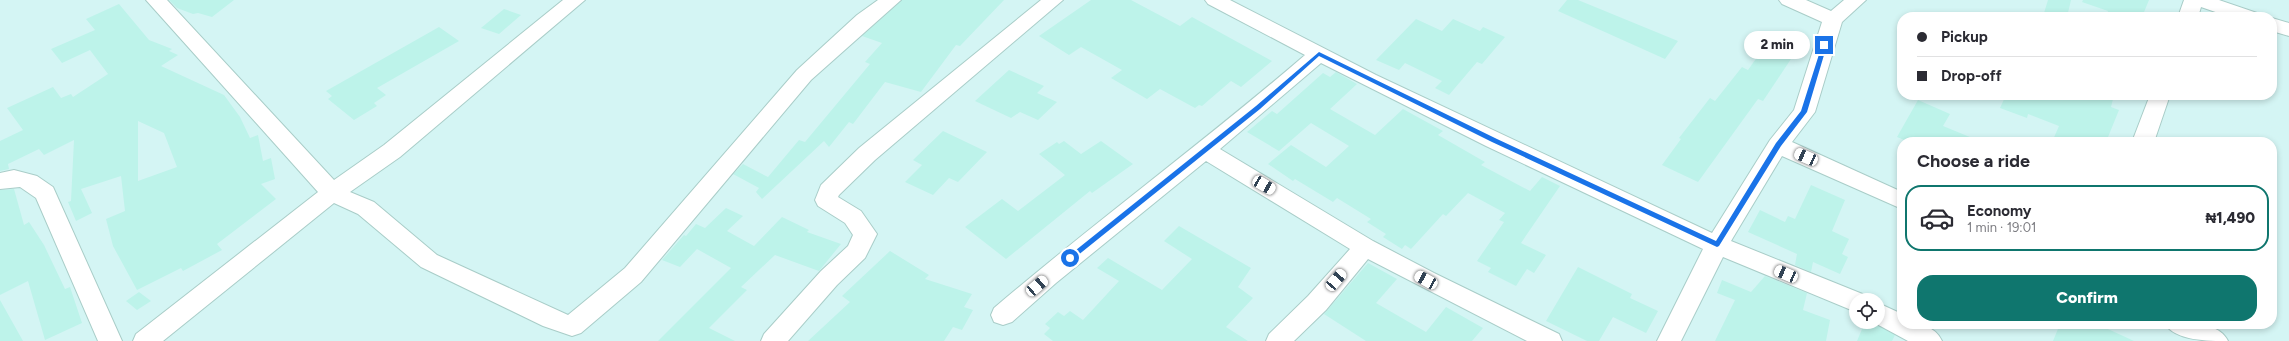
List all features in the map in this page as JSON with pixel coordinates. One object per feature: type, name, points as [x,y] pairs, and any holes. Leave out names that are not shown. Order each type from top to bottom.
[{"type":"street","points":[[156,0],[332,194],[366,208],[429,261],[552,319],[572,326],[633,275],[804,76],[864,20],[891,0]]},
{"type":"street","points":[[145,341],[332,194],[392,151],[575,0]]},
{"type":"street","points":[[773,341],[829,278],[857,252],[864,234],[853,217],[826,200],[829,191],[879,144],[1053,0]]},
{"type":"street","points":[[1215,0],[1319,54],[1494,141],[1717,245],[1849,299]]},
{"type":"street","points":[[1789,0],[1833,19]]},
{"type":"street","points":[[1669,341],[1717,245],[1778,145],[1804,112],[1833,19],[1856,0]]},
{"type":"street","points":[[2190,12],[2194,0]]},
{"type":"street","points":[[2199,0],[2235,12]]},
{"type":"street","points":[[2277,26],[2289,30]]},
{"type":"street","points":[[1003,315],[1054,271],[1206,150],[1319,54]]},
{"type":"street","points":[[2144,137],[2158,100]]},
{"type":"street","points":[[1778,145],[1897,199]]},
{"type":"street","points":[[1206,150],[1365,247],[1426,280],[1550,341]]},
{"type":"street","points":[[0,181],[18,176],[33,183],[45,193],[110,341]]},
{"type":"street","points":[[1278,341],[1317,303],[1365,247]]},
{"type":"street","points":[[1885,317],[1897,323]]},
{"type":"street","points":[[1908,329],[1930,341]]},
{"type":"street","points":[[2188,329],[2216,341]]},
{"type":"shaded area","points":[[0,0],[2289,0],[2289,341],[0,341]]},
{"type":"building","points":[[169,0],[234,0],[212,17],[198,13],[193,14],[177,8]]},
{"type":"building","points":[[902,0],[1004,0],[960,46],[956,45],[921,92],[885,82],[853,124],[849,122],[829,147],[824,141],[762,199],[756,192],[759,188],[733,174],[743,164],[768,177],[799,140],[805,142],[870,64],[865,62],[882,43],[862,36]]},
{"type":"building","points":[[1091,0],[1131,0],[1180,26],[1192,17],[1272,61],[1241,87],[1231,81],[1202,106],[1199,105],[1195,108],[1160,89],[1147,99],[1111,78],[1122,70],[1081,47],[1069,55],[1039,36]]},
{"type":"building","points":[[1567,0],[1578,0],[1678,41],[1665,59],[1558,11]]},
{"type":"building","points":[[2048,0],[2071,0],[2068,12],[2044,12]]},
{"type":"building","points":[[2083,0],[2149,0],[2144,12],[2108,12],[2082,2]]},
{"type":"building","points":[[119,4],[149,40],[172,49],[169,51],[178,55],[161,66],[224,95],[240,117],[250,138],[258,135],[263,161],[271,158],[275,179],[261,184],[276,199],[217,244],[222,250],[183,271],[181,268],[137,290],[113,246],[106,219],[125,211],[121,176],[81,189],[92,213],[76,221],[68,202],[71,201],[74,140],[44,155],[39,149],[8,164],[9,169],[0,171],[0,141],[23,130],[7,108],[53,87],[61,98],[71,94],[73,97],[108,74],[90,50],[62,63],[51,49],[95,30],[86,19]],"holes":[[[138,121],[164,133],[177,167],[138,181]]]},
{"type":"building","points":[[504,9],[521,15],[499,34],[481,28]]},
{"type":"building","points":[[1416,19],[1442,31],[1453,19],[1480,31],[1483,27],[1505,37],[1482,64],[1477,62],[1449,95],[1435,88],[1442,81],[1405,63],[1399,70],[1376,60]]},
{"type":"building","points":[[439,27],[459,41],[377,88],[386,95],[374,103],[377,106],[354,120],[328,99],[332,96],[326,91]]},
{"type":"building","points":[[1772,36],[1799,47],[1763,101],[1758,99],[1698,182],[1662,165],[1681,139],[1679,138],[1710,98],[1715,101],[1742,67],[1748,70]]},
{"type":"building","points":[[1009,70],[1044,86],[1037,93],[1057,102],[1038,120],[1020,112],[1011,118],[975,101]]},
{"type":"building","points":[[1336,72],[1357,84],[1330,109],[1375,135],[1403,109],[1443,131],[1438,135],[1485,162],[1481,165],[1530,191],[1542,177],[1560,186],[1521,243],[1546,255],[1534,273],[1527,269],[1516,286],[1488,272],[1491,268],[1477,261],[1504,222],[1499,220],[1505,213],[1468,193],[1446,216],[1443,214],[1411,249],[1405,245],[1402,249],[1383,237],[1386,234],[1367,222],[1371,219],[1337,198],[1333,202],[1295,179],[1293,181],[1268,164],[1291,145],[1326,167],[1349,146],[1311,123],[1279,151],[1247,132],[1272,111],[1277,114],[1323,73],[1330,77]]},
{"type":"building","points":[[1918,100],[1950,114],[1943,126],[1970,137],[1897,137]]},
{"type":"building","points":[[2004,100],[2113,100],[2111,107],[2119,110],[2108,137],[2054,137],[2059,126],[2028,114],[2027,118],[2000,108]]},
{"type":"building","points":[[943,131],[987,152],[958,182],[949,178],[933,195],[905,182],[922,165],[913,160]]},
{"type":"building","points":[[1064,141],[1081,154],[1101,141],[1133,164],[1092,193],[1090,191],[1006,259],[965,227],[1002,199],[1018,211],[1065,175],[1039,154],[1057,142],[1059,144]]},
{"type":"building","points":[[1811,185],[1845,200],[1832,231],[1849,239],[1842,254],[1848,257],[1840,274],[1813,262],[1811,272],[1795,265],[1797,254],[1748,232],[1760,210],[1785,222],[1788,216],[1795,219]]},
{"type":"building","points":[[14,189],[24,225],[29,222],[44,245],[65,289],[70,287],[82,323],[45,340],[28,281],[0,295],[0,190]]},
{"type":"building","points":[[726,208],[743,216],[727,231],[754,246],[782,217],[809,230],[807,232],[841,244],[819,271],[775,255],[741,287],[747,290],[709,328],[735,341],[658,341],[731,268],[697,249],[680,267],[662,260],[696,224],[705,228]]},
{"type":"building","points":[[1179,226],[1251,268],[1238,287],[1253,298],[1226,327],[1248,341],[1053,341],[1044,334],[1050,328],[1045,324],[1058,312],[1064,316],[1070,311],[1083,320],[1119,281],[1097,268],[1108,258],[1162,290],[1192,259],[1164,241]]},
{"type":"building","points":[[890,251],[929,275],[925,279],[972,294],[964,307],[973,310],[962,330],[953,327],[944,341],[808,341],[850,302],[842,296]]},
{"type":"building","points":[[1368,263],[1397,279],[1376,303],[1426,332],[1446,307],[1483,328],[1472,341],[1366,341],[1324,314]]},
{"type":"building","points":[[1578,267],[1632,294],[1630,298],[1658,311],[1646,333],[1613,317],[1599,341],[1587,341],[1546,321]]},
{"type":"building","points":[[1765,276],[1807,293],[1803,310],[1830,320],[1826,341],[1715,341],[1735,300],[1717,293],[1722,280],[1751,292]]},
{"type":"building","points":[[139,292],[151,301],[137,310],[126,301]]},
{"type":"building","points":[[0,300],[23,341],[0,341]]},
{"type":"building","points":[[1862,329],[1884,329],[1895,335],[1892,341],[1857,341]]},
{"type":"building","points":[[2058,329],[2108,329],[2134,341],[2053,341]]},
{"type":"route","points":[[1070,258],[1206,150],[1319,54],[1494,141],[1717,245],[1778,145],[1804,112],[1824,45]]}]
